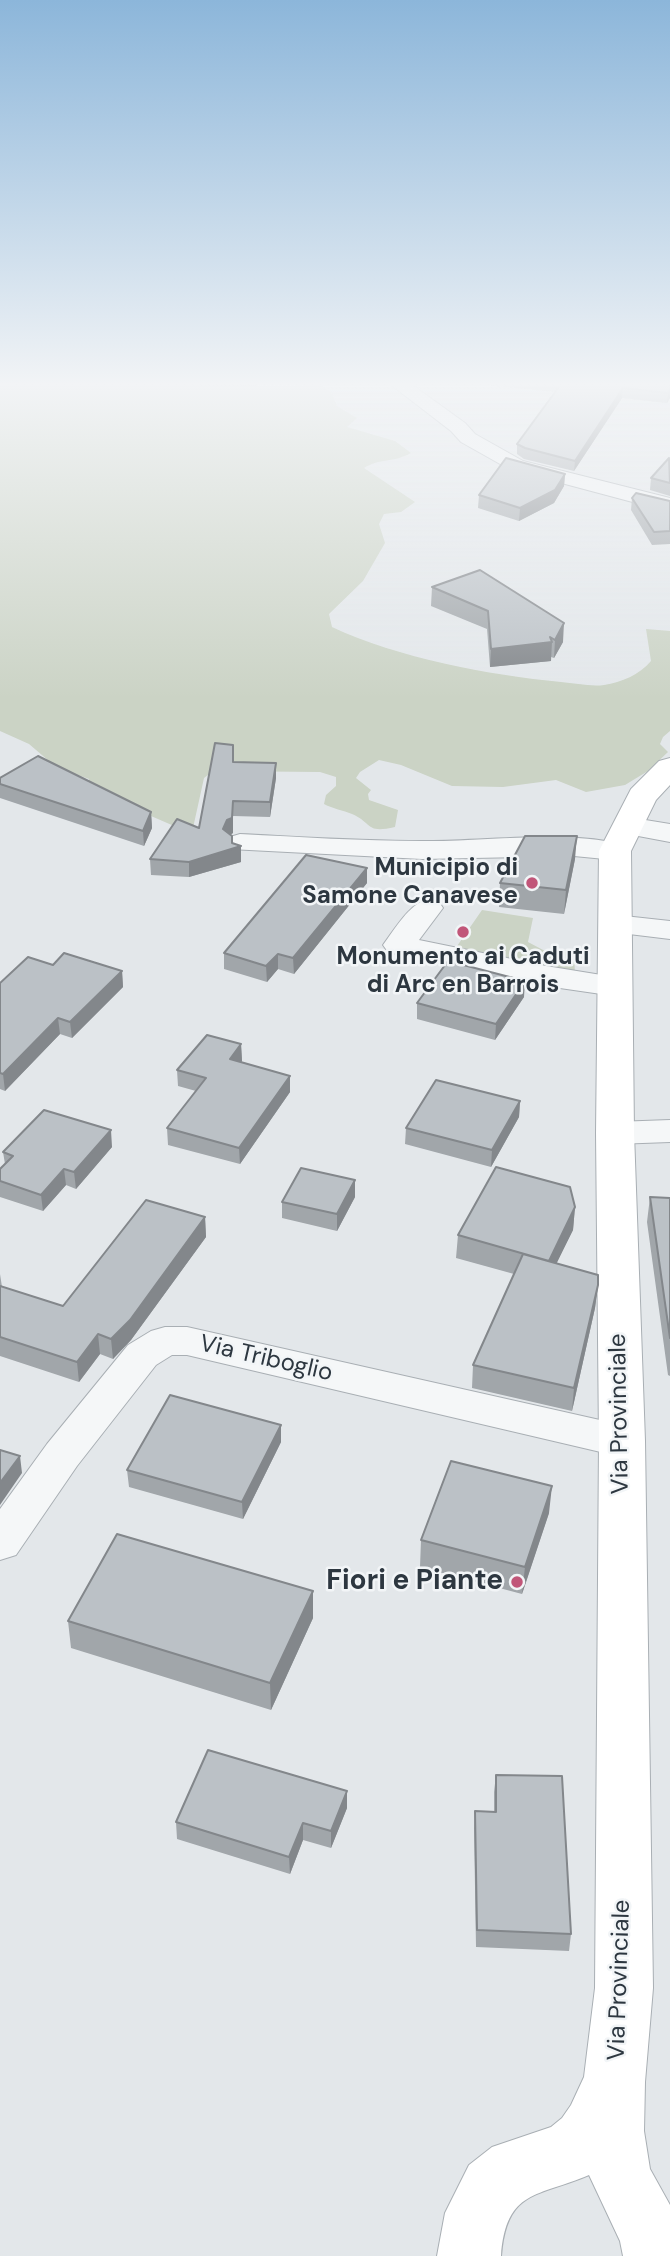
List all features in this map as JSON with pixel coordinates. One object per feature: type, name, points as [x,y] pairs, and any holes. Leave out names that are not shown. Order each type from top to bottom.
[{"type":"main road","name":"Via Provinciale","points":[[652,2234],[619,2172],[614,2140],[615,2078],[624,1989],[622,1441],[615,1133],[615,924],[621,838],[642,796],[670,767]]},
{"type":"main road","name":"Via Provinciale","points":[[555,2159],[580,2144],[595,2121],[615,2078]]},
{"type":"main road","name":"Via Provinciale","points":[[469,2256],[469,2232],[480,2203],[500,2179],[526,2164],[555,2159],[582,2164],[608,2176],[652,2234]]},
{"type":"street","points":[[609,489],[670,505]]},
{"type":"street","points":[[240,843],[422,850],[574,847],[621,838],[670,833]]},
{"type":"street","points":[[428,908],[398,945],[546,976],[615,986]]},
{"type":"street","points":[[615,924],[670,930]]},
{"type":"street","points":[[615,1133],[670,1131]]},
{"type":"street","name":"Via Triboglio","points":[[0,1542],[62,1455],[142,1355],[165,1341],[187,1341],[622,1441]]},
{"type":"shaded area","points":[[0,489],[396,489],[415,502],[401,512],[384,514],[379,524],[385,543],[363,581],[329,614],[332,627],[386,648],[444,664],[504,675],[594,686],[624,680],[651,661],[646,629],[670,631],[670,731],[660,744],[668,752],[648,771],[625,785],[586,792],[556,780],[503,787],[452,786],[401,765],[379,760],[360,772],[356,778],[371,790],[368,794],[369,800],[398,810],[395,827],[385,829],[374,828],[359,817],[324,804],[326,795],[336,786],[336,777],[320,772],[213,771],[204,778],[193,828],[174,826],[89,789],[89,779],[56,767],[29,744],[0,731]]},
{"type":"shaded area","points":[[482,910],[533,918],[528,942],[545,951],[574,952],[575,975],[455,949]]},
{"type":"building","points":[[483,489],[555,489],[520,508],[479,495]]},
{"type":"building","points":[[636,493],[670,501],[670,531],[654,532],[632,498]]},
{"type":"building","points":[[480,570],[564,623],[555,640],[550,637],[552,642],[491,649],[488,611],[432,587]]},
{"type":"building","points":[[215,743],[233,745],[233,762],[276,763],[270,802],[233,801],[232,818],[227,820],[223,829],[232,836],[232,843],[241,846],[189,862],[150,859],[177,819],[199,828]]},
{"type":"building","points":[[38,756],[151,812],[143,831],[0,784],[0,778]]},
{"type":"building","points":[[525,836],[577,836],[566,890],[500,883]]},
{"type":"building","points":[[306,855],[367,868],[293,958],[278,954],[266,966],[224,953]]},
{"type":"building","points":[[64,953],[122,971],[70,1022],[58,1018],[3,1074],[0,1073],[0,983],[28,957],[53,965]]},
{"type":"building","points":[[448,961],[525,981],[496,1024],[417,1003]]},
{"type":"building","points":[[207,1035],[241,1044],[230,1059],[290,1076],[239,1148],[167,1128],[206,1078],[177,1070]]},
{"type":"building","points":[[436,1080],[520,1101],[492,1150],[406,1128]]},
{"type":"building","points":[[44,1110],[111,1130],[74,1172],[64,1169],[41,1195],[0,1181],[0,1169],[13,1156],[3,1152]]},
{"type":"building","points":[[496,1167],[570,1187],[575,1207],[549,1261],[458,1235]]},
{"type":"building","points":[[301,1168],[355,1180],[337,1214],[282,1202]]},
{"type":"building","points":[[650,1197],[670,1198],[670,1338]]},
{"type":"building","points":[[146,1200],[205,1217],[130,1320],[111,1339],[98,1334],[77,1362],[0,1337],[0,1286],[63,1306]]},
{"type":"building","points":[[523,1254],[598,1275],[574,1388],[473,1365]]},
{"type":"building","points":[[170,1395],[281,1425],[242,1502],[127,1470]]},
{"type":"building","points":[[0,1450],[20,1456],[0,1483]]},
{"type":"building","points":[[451,1461],[552,1486],[525,1567],[421,1540]]},
{"type":"building","points":[[117,1534],[313,1591],[270,1683],[68,1621]]},
{"type":"building","points":[[208,1750],[347,1791],[331,1831],[303,1823],[289,1857],[176,1822]]},
{"type":"building","points":[[496,1775],[562,1776],[571,1934],[477,1930],[475,1811],[496,1812]]},
{"type":"place","name":"Municipio di Samone Canavese","points":[[532,883]]},
{"type":"place","name":"Monumento ai Caduti di Arc en Barrois","points":[[463,932]]},
{"type":"place","name":"Fiori e Piante","points":[[517,1582]]}]
